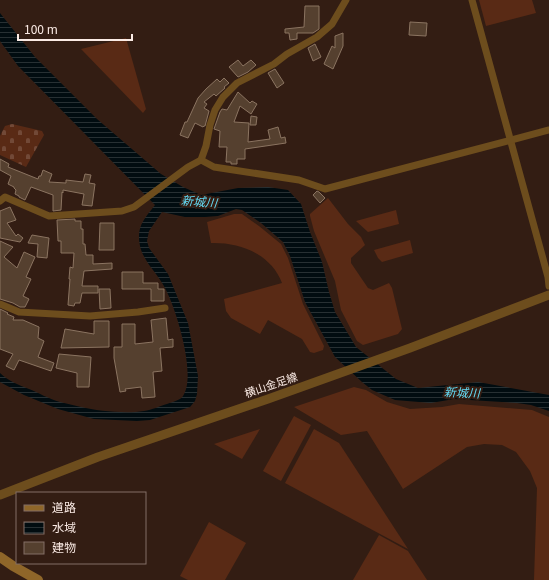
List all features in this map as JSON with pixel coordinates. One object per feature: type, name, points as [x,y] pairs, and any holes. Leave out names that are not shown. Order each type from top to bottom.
[{"type":"main road","points":[[0,557],[38,580]]},
{"type":"street","points":[[0,201],[5,197],[49,216],[122,211],[134,207],[188,167],[201,160],[215,110],[223,97],[237,83],[274,64],[287,54],[317,37],[332,24],[346,0]]},
{"type":"street","points":[[472,0],[548,277],[549,286]]},
{"type":"street","points":[[201,160],[214,167],[299,180],[325,189],[549,130]]},
{"type":"street","name":"横山金足線","points":[[0,495],[98,457],[268,399],[410,348],[549,295]]},
{"type":"street","points":[[0,304],[19,312],[90,316],[165,308]]},
{"type":"green space","points":[[479,0],[532,0],[536,13],[486,26]]},
{"type":"green space","points":[[126,38],[146,109],[143,113],[81,49]]},
{"type":"green space","points":[[12,124],[42,131],[44,135],[26,167],[0,155],[0,136],[5,126]]},
{"type":"green space","points":[[328,198],[348,224],[361,237],[365,245],[351,258],[351,263],[368,288],[373,290],[389,283],[392,288],[402,329],[398,334],[363,345],[357,341],[341,310],[335,281],[314,231],[310,216],[310,214]]},
{"type":"green space","points":[[396,210],[399,224],[368,232],[356,221]]},
{"type":"green space","points":[[234,214],[242,214],[281,244],[288,258],[303,304],[324,346],[323,350],[314,353],[310,352],[302,339],[268,320],[260,334],[231,318],[226,311],[224,299],[282,283],[277,273],[262,257],[233,245],[211,243],[207,222]]},
{"type":"green space","points":[[410,240],[413,253],[382,262],[374,250]]},
{"type":"green space","points":[[354,387],[366,390],[387,402],[410,409],[442,407],[459,404],[532,410],[549,417],[549,580],[534,580],[537,488],[530,471],[516,452],[502,445],[484,444],[467,447],[403,489],[367,431],[341,435],[294,407]]},
{"type":"green space","points":[[294,416],[311,425],[281,481],[263,471]]},
{"type":"green space","points":[[260,429],[242,459],[214,444]]},
{"type":"green space","points":[[314,429],[339,443],[408,549],[285,483]]},
{"type":"green space","points":[[209,522],[246,543],[225,580],[188,580],[180,576]]},
{"type":"green space","points":[[379,535],[408,551],[427,580],[353,580]]},
{"type":"water","name":"新城川","points":[[0,13],[35,57],[97,119],[161,174],[183,187],[201,195],[238,188],[268,187],[288,190],[301,204],[322,262],[335,312],[356,347],[396,379],[418,388],[478,382],[549,395],[549,411],[531,405],[517,403],[454,399],[431,403],[395,400],[372,390],[335,357],[305,302],[290,256],[283,242],[261,223],[242,210],[236,209],[218,216],[205,217],[185,217],[162,212],[149,231],[147,241],[149,248],[168,274],[188,323],[198,376],[197,394],[195,401],[190,407],[150,420],[137,421],[94,419],[58,409],[24,395],[0,382],[0,373],[14,382],[60,402],[104,411],[137,412],[153,409],[180,399],[183,396],[187,386],[188,374],[183,342],[170,298],[162,283],[144,257],[140,246],[140,228],[144,219],[155,205],[18,66],[0,41]]},
{"type":"building","points":[[305,6],[319,6],[319,29],[313,33],[297,33],[297,39],[290,40],[289,33],[285,33],[285,29],[304,27]]},
{"type":"building","points":[[410,22],[427,23],[426,36],[409,35]]},
{"type":"building","points":[[343,33],[343,46],[333,69],[324,64],[332,46],[335,48],[335,36]]},
{"type":"building","points":[[315,44],[321,57],[313,61],[308,48]]},
{"type":"building","points":[[238,60],[243,66],[251,60],[256,65],[248,72],[238,77],[229,67]]},
{"type":"building","points":[[275,69],[284,83],[277,88],[268,73]]},
{"type":"building","points":[[224,78],[229,83],[224,87],[225,88],[216,96],[214,94],[204,102],[207,104],[204,108],[209,111],[205,126],[203,127],[195,123],[188,138],[180,135],[198,98],[217,79],[220,82]]},
{"type":"building","points":[[238,92],[250,103],[252,101],[257,104],[251,114],[240,106],[234,122],[249,123],[248,142],[270,139],[268,130],[278,127],[281,138],[285,137],[286,143],[245,149],[245,159],[237,159],[237,164],[231,164],[231,162],[226,162],[227,147],[219,147],[220,131],[214,129],[220,112],[222,109],[227,110]]},
{"type":"building","points":[[251,116],[257,117],[256,125],[250,125]]},
{"type":"building","points":[[0,159],[9,164],[8,167],[38,179],[43,170],[52,174],[49,182],[66,183],[66,180],[83,182],[85,174],[91,175],[89,183],[95,184],[92,206],[82,205],[84,194],[63,190],[61,210],[53,211],[53,195],[31,187],[25,200],[19,197],[15,194],[16,190],[14,187],[8,184],[11,176],[0,170]]},
{"type":"building","points":[[317,191],[325,198],[320,203],[313,195]]},
{"type":"building","points":[[10,207],[16,220],[7,223],[16,236],[18,234],[23,238],[20,242],[0,238],[0,211]]},
{"type":"building","points":[[75,219],[75,221],[81,221],[81,229],[83,229],[83,244],[85,244],[86,255],[93,255],[93,264],[112,263],[112,269],[84,271],[82,286],[98,286],[98,293],[82,293],[80,303],[75,303],[74,306],[68,305],[70,267],[73,268],[74,253],[61,253],[61,241],[58,241],[57,220]]},
{"type":"building","points":[[100,223],[114,223],[114,250],[99,250]]},
{"type":"building","points":[[32,235],[49,238],[47,258],[37,257],[38,244],[28,243]]},
{"type":"building","points":[[0,241],[13,247],[4,257],[17,268],[24,252],[35,257],[26,277],[31,279],[23,296],[29,299],[25,307],[20,307],[0,299]]},
{"type":"building","points":[[122,272],[143,272],[143,283],[158,283],[158,289],[164,289],[164,301],[151,301],[151,289],[122,289]]},
{"type":"building","points":[[99,289],[110,289],[111,308],[100,309]]},
{"type":"building","points":[[0,309],[14,317],[13,320],[23,320],[39,327],[38,338],[44,341],[38,357],[54,363],[51,371],[19,360],[14,370],[6,366],[13,354],[0,349]]},
{"type":"building","points":[[166,318],[168,340],[173,339],[173,347],[160,348],[162,371],[153,372],[155,397],[142,398],[141,387],[125,389],[126,391],[120,392],[114,358],[114,347],[122,347],[122,324],[135,324],[135,344],[153,342],[151,320]]},
{"type":"building","points":[[94,321],[109,321],[109,347],[61,348],[65,329],[94,334]]},
{"type":"building","points":[[59,354],[91,357],[89,387],[77,387],[77,373],[56,368]]}]
